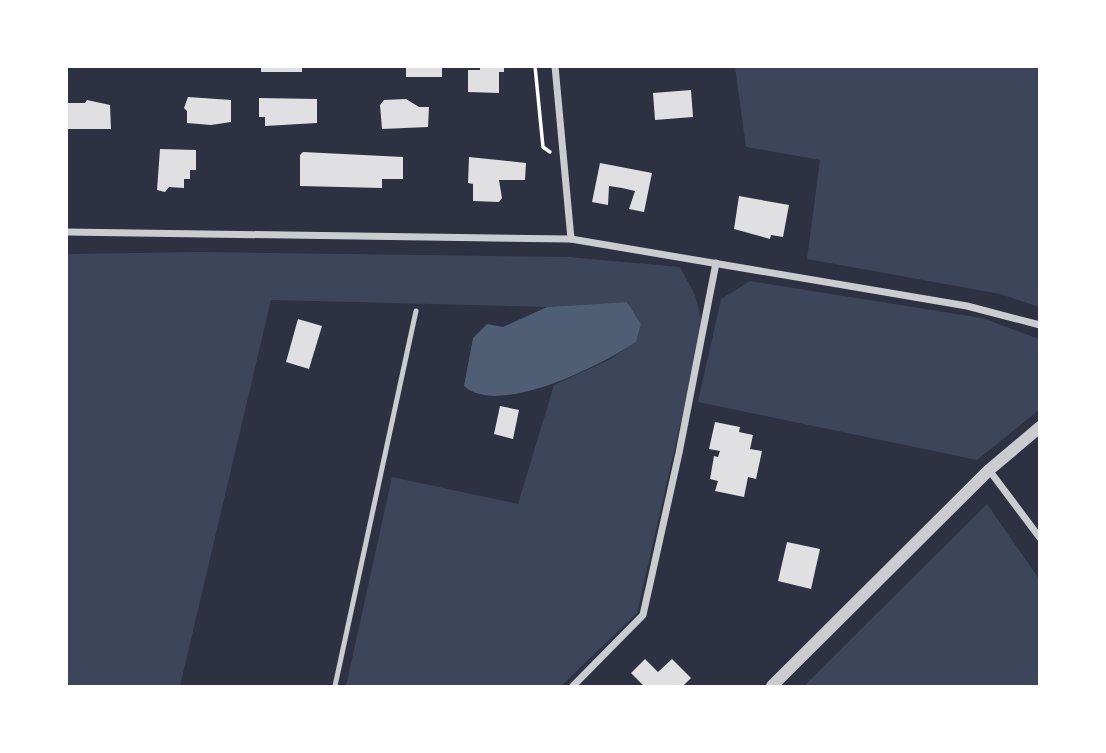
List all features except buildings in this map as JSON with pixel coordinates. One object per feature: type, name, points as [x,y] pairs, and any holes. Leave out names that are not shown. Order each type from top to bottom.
[{"type":"street","points":[[555,66],[571,239]]},
{"type":"street","points":[[66,232],[571,239],[967,306],[1040,325]]},
{"type":"street","points":[[573,687],[643,615],[680,453],[716,263]]},
{"type":"street","points":[[772,687],[989,470],[1040,427]]},
{"type":"street","points":[[989,470],[1040,538]]},
{"type":"lane","points":[[335,687],[416,312]]},
{"type":"path","points":[[535,66],[543,147],[553,155]]},
{"type":"shaded area","points":[[735,67],[1039,67],[1039,307],[1000,294],[807,259],[820,160],[746,147]]},
{"type":"shaded area","points":[[200,252],[569,257],[680,267],[695,295],[703,325],[637,613],[561,686],[346,686],[392,477],[518,504],[554,385],[609,360],[636,342],[641,324],[627,302],[547,307],[271,300],[180,686],[67,686],[66,254]]},
{"type":"shaded area","points":[[750,281],[982,318],[1039,339],[1039,410],[977,460],[698,402],[721,299]]},
{"type":"shaded area","points":[[627,302],[641,324],[636,342],[600,363],[525,392],[501,396],[480,394],[464,386],[473,338],[487,324],[503,327],[547,307]]},
{"type":"shaded area","points":[[987,504],[1039,579],[1039,686],[804,686]]}]
